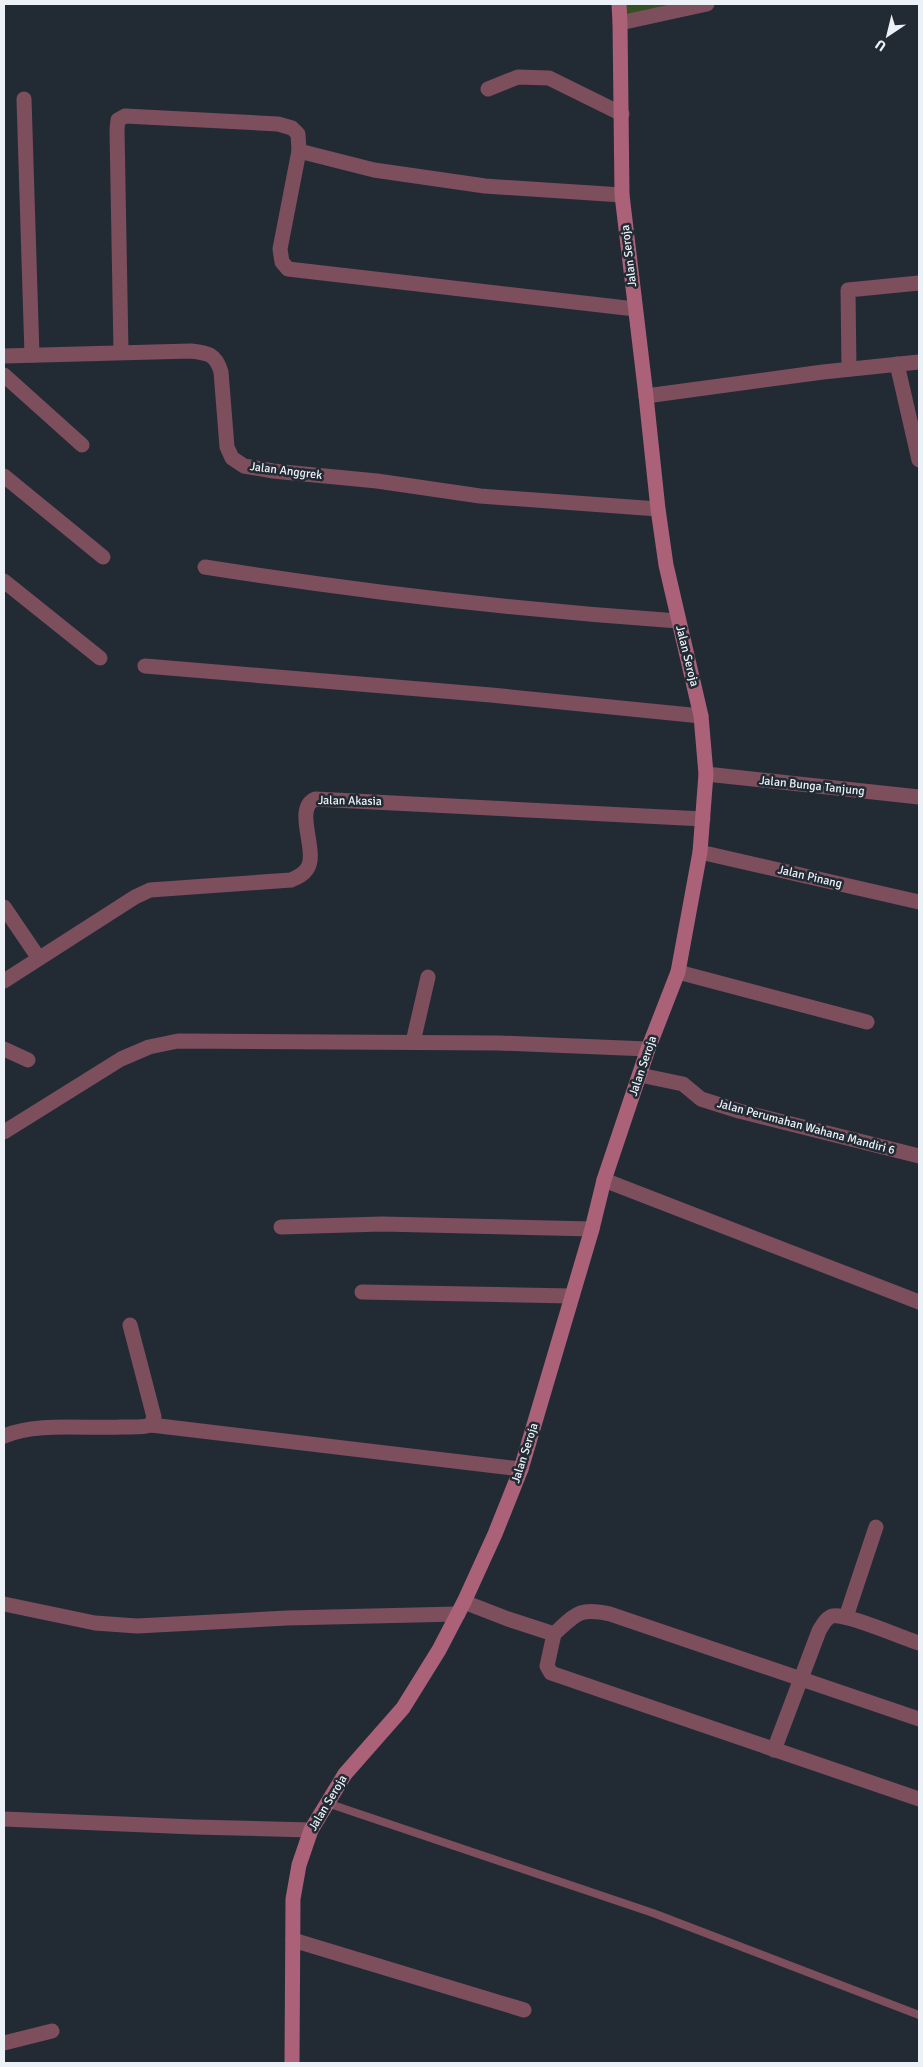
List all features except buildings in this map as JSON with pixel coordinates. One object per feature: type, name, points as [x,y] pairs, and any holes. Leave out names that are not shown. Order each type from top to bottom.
[{"type":"street","name":"Jalan Seroja","points":[[292,2063],[293,1898],[299,1865],[311,1830],[345,1774],[403,1708],[438,1650],[461,1608],[495,1534],[521,1469],[592,1229],[604,1180],[648,1049],[678,972],[700,852],[706,774],[701,716],[666,565],[622,195],[622,114],[618,4]]},
{"type":"street","points":[[620,23],[707,4]]},
{"type":"street","points":[[488,89],[518,76],[549,78],[622,114]]},
{"type":"street","points":[[24,99],[32,355]]},
{"type":"street","points":[[121,352],[117,129],[118,120],[125,116],[278,124],[292,128],[298,134],[299,151],[280,249],[282,262],[288,269],[635,309]]},
{"type":"street","points":[[299,151],[374,170],[439,180],[512,189],[622,195]]},
{"type":"street","points":[[850,369],[848,290],[919,283]]},
{"type":"street","name":"Jalan Anggrek","points":[[4,356],[191,350],[208,353],[218,361],[221,372],[227,448],[232,458],[244,466],[274,471],[376,481],[480,496],[658,509]]},
{"type":"street","points":[[646,396],[850,369],[919,362]]},
{"type":"street","points":[[896,364],[919,460]]},
{"type":"street","points":[[4,375],[82,445]]},
{"type":"street","points":[[4,476],[103,557]]},
{"type":"street","points":[[205,567],[414,596],[562,613],[678,621]]},
{"type":"street","points":[[4,581],[100,658]]},
{"type":"street","points":[[144,666],[491,695],[701,716]]},
{"type":"street","name":"Jalan Bunga Tanjung","points":[[706,774],[919,797]]},
{"type":"street","name":"Jalan Akasia","points":[[4,981],[38,957],[135,897],[150,890],[291,880],[302,875],[311,863],[306,810],[311,801],[316,798],[702,819]]},
{"type":"street","name":"Jalan Pinang","points":[[700,852],[919,902]]},
{"type":"street","points":[[4,907],[38,957]]},
{"type":"street","points":[[678,972],[866,1022]]},
{"type":"street","points":[[412,1042],[428,977]]},
{"type":"street","points":[[4,1132],[121,1058],[149,1047],[178,1041],[499,1043],[648,1049]]},
{"type":"street","points":[[4,1049],[28,1060]]},
{"type":"street","name":"Jalan Perumahan Wahana Mandiri 6","points":[[640,1075],[683,1084],[701,1099],[739,1111],[919,1156]]},
{"type":"street","points":[[604,1180],[919,1302]]},
{"type":"street","points":[[281,1227],[382,1224],[592,1229]]},
{"type":"street","points":[[362,1292],[572,1296]]},
{"type":"street","points":[[130,1325],[154,1418],[151,1425]]},
{"type":"street","points":[[4,1436],[29,1428],[100,1428],[151,1425],[521,1469]]},
{"type":"street","points":[[846,1617],[876,1528]]},
{"type":"street","points":[[4,1604],[95,1623],[137,1626],[461,1608],[554,1634]]},
{"type":"street","points":[[919,1719],[592,1610],[578,1613],[554,1634],[547,1666],[551,1673],[919,1799]]},
{"type":"street","points":[[774,1750],[800,1678],[823,1625],[832,1616],[846,1617],[918,1640]]},
{"type":"street","points":[[4,1820],[311,1830]]},
{"type":"street","points":[[292,1940],[524,2010]]},
{"type":"street","points":[[4,2043],[52,2031]]},
{"type":"lane","points":[[327,1803],[653,1913],[919,2015]]},
{"type":"green space","points":[[623,4],[684,4],[624,16]]}]
